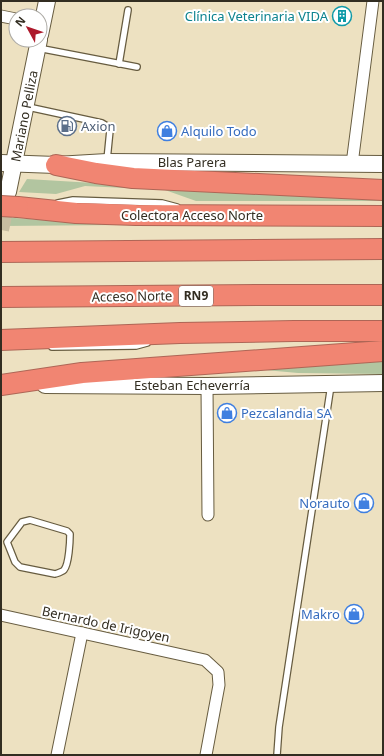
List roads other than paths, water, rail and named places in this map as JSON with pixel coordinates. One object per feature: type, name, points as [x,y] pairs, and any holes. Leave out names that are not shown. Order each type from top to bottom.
[{"type":"highway","points":[[56,165],[96,173],[133,178],[383,190]]},
{"type":"highway","name":"Colectora Acceso Norte","points":[[14,203],[76,213],[136,215],[202,214],[383,216]]},
{"type":"highway","points":[[7,252],[383,250]]},
{"type":"highway","name":"Acceso Norte","points":[[5,297],[383,295]]},
{"type":"highway","points":[[6,340],[180,333],[383,331]]},
{"type":"highway","points":[[1,385],[82,373],[383,350]]},
{"type":"street","points":[[352,164],[373,1]]},
{"type":"street","name":"Mariano Pelliza","points":[[14,203],[8,163],[25,106],[37,48]]},
{"type":"street","name":"Blas Parera","points":[[8,163],[56,165],[107,162],[383,164]]},
{"type":"street","name":"Esteban Echeverría","points":[[1,385],[206,386],[383,383]]},
{"type":"street","points":[[206,386],[208,516]]},
{"type":"street","name":"Bernardo de Irigoyen","points":[[1,615],[205,660],[218,672],[219,686],[206,755]]},
{"type":"street","points":[[57,755],[82,633]]},
{"type":"lane","points":[[119,64],[128,10]]},
{"type":"lane","points":[[48,37],[119,64],[137,67]]},
{"type":"lane","points":[[25,106],[102,123],[107,126],[110,130],[107,162]]},
{"type":"lane","points":[[158,340],[180,333]]},
{"type":"lane","points":[[6,340],[40,345]]},
{"type":"lane","points":[[48,346],[55,348],[136,346],[151,342]]},
{"type":"lane","points":[[277,755],[279,727],[331,383]]},
{"type":"lane","points":[[30,520],[67,531],[70,534],[70,538],[67,563],[64,569],[55,574],[20,567],[15,562],[4,541],[22,522],[30,520]]},
{"type":"tunnel","points":[[1,230],[8,196]]},
{"type":"place","name":"Clínica Veterinaria VIDA","points":[[342,16]]},
{"type":"place","name":"Axion","points":[[67,126]]},
{"type":"place","name":"Alquilo Todo","points":[[167,131]]},
{"type":"place","name":"Pezcalandia SA","points":[[227,413]]},
{"type":"place","name":"Norauto","points":[[364,503]]},
{"type":"place","name":"Makro","points":[[354,614]]}]
